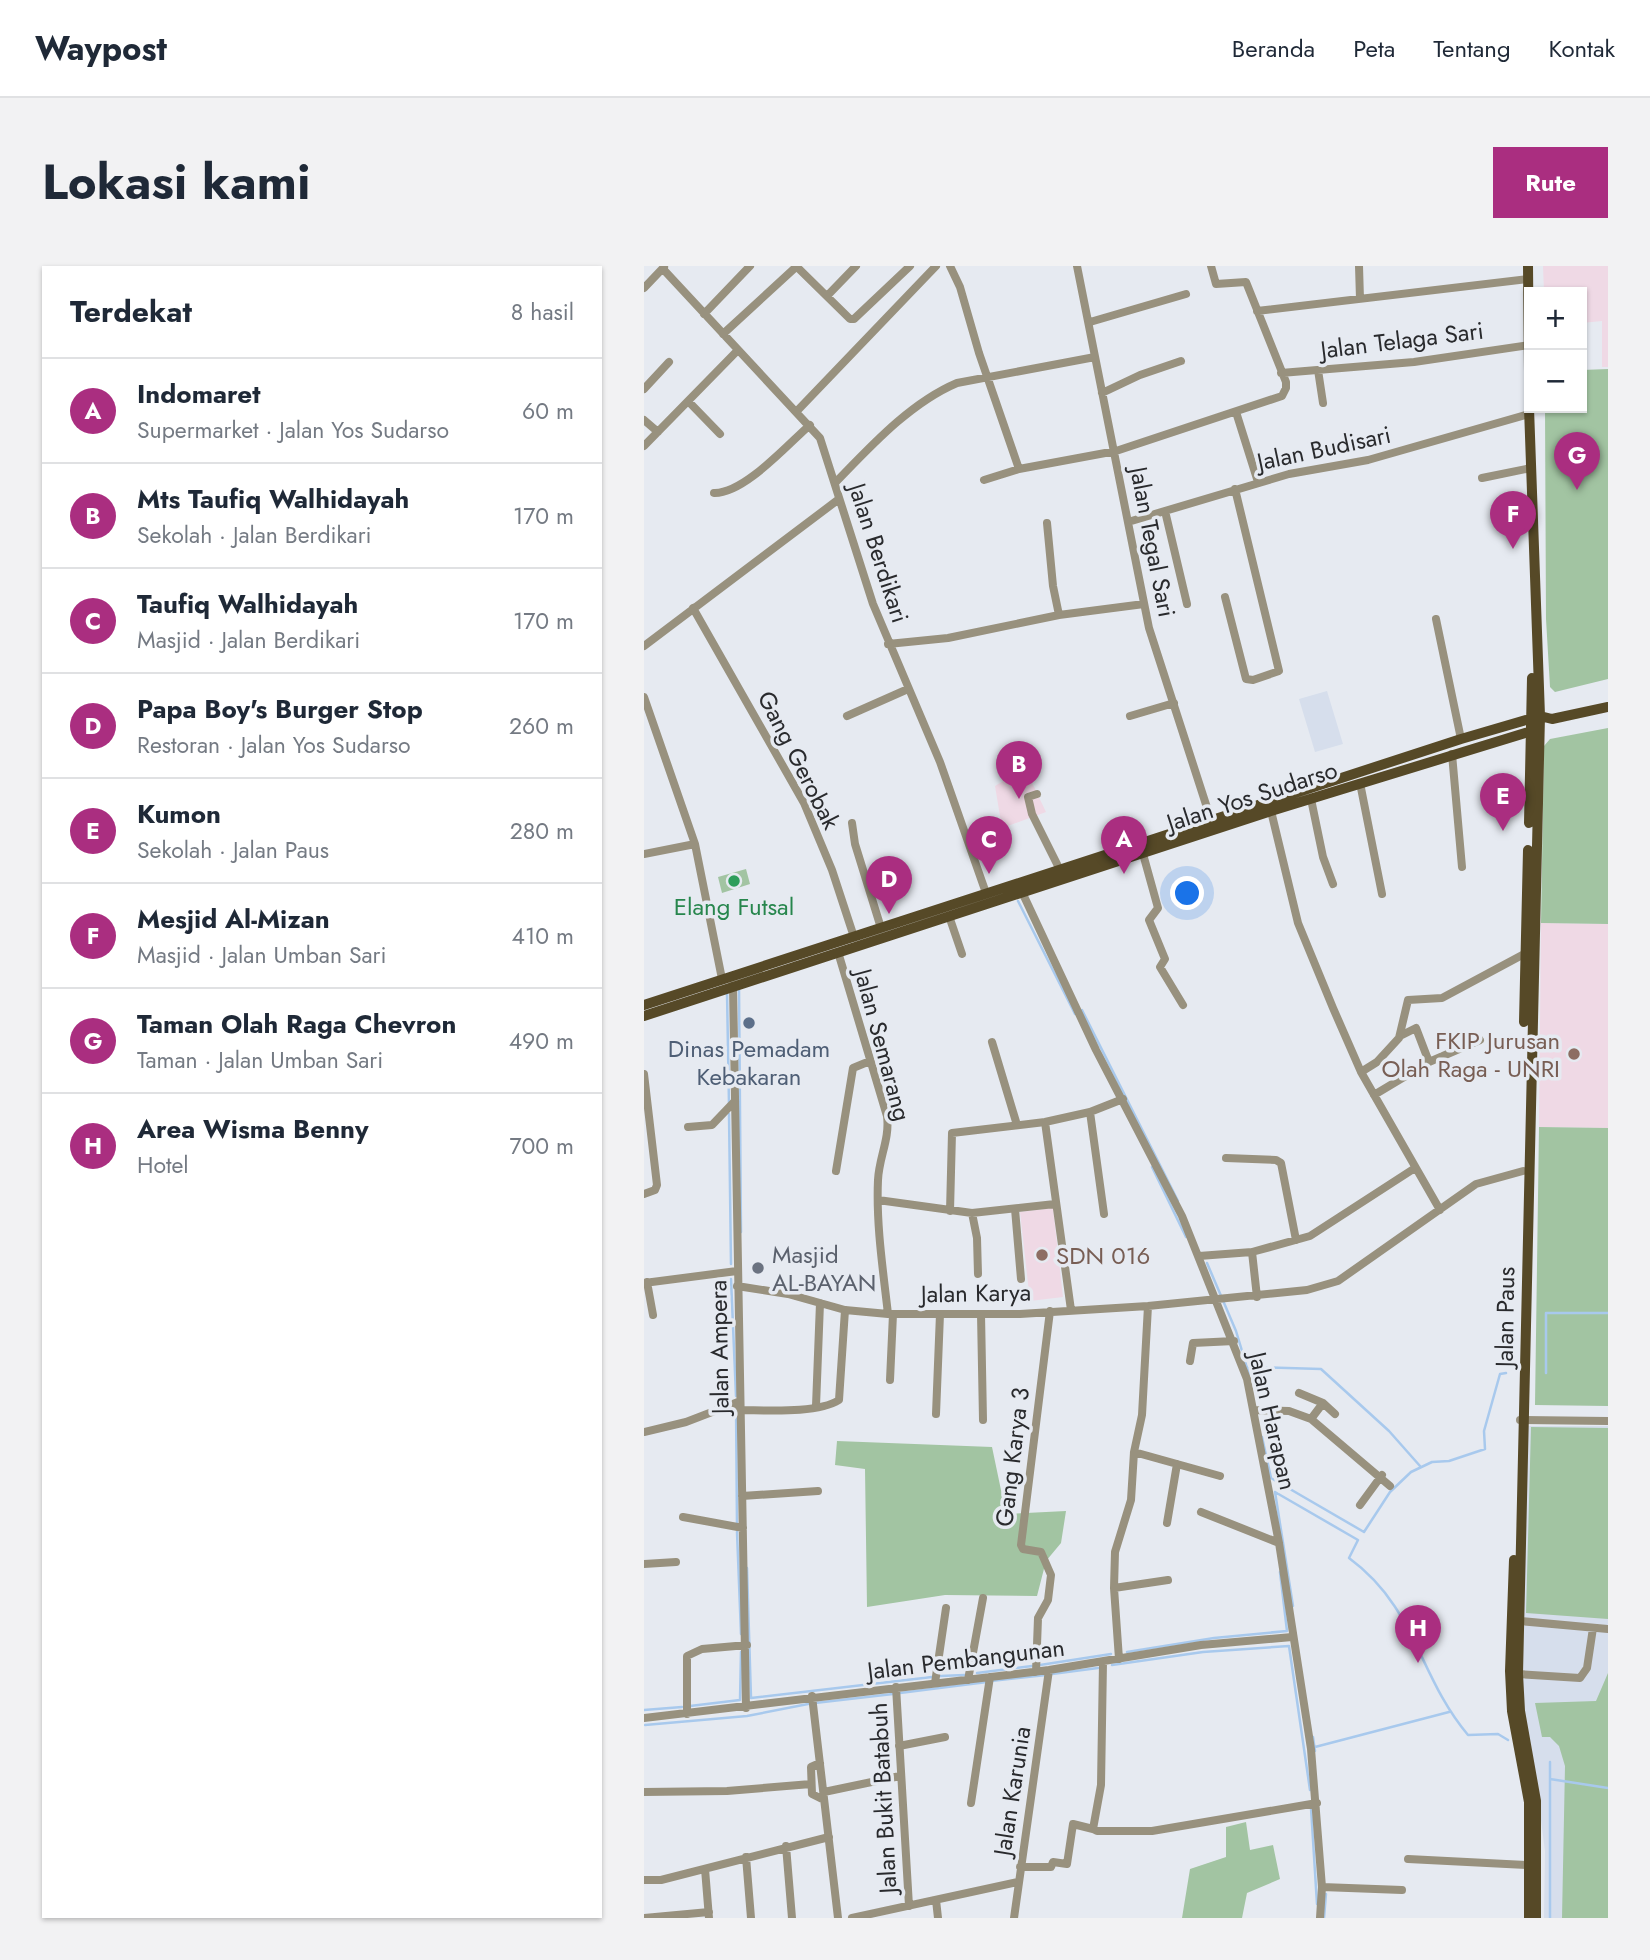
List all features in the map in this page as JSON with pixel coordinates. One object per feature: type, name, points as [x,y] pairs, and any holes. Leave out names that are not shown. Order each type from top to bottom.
[{"type":"main road","points":[[1528,266],[1528,287]]},
{"type":"main road","points":[[1529,413],[1536,644],[1535,724]]},
{"type":"main road","name":"Jalan Yos Sudarso","points":[[644,1016],[838,952],[986,893],[1211,820],[1323,790],[1360,783],[1535,724],[1608,707]]},
{"type":"main road","name":"Jalan Yos Sudarso","points":[[644,1005],[881,928],[949,916],[1143,854],[1311,799],[1323,790],[1461,739],[1535,724]]},
{"type":"main road","name":"Jalan Paus","points":[[1535,724],[1526,953],[1518,1674],[1520,1711],[1536,1801],[1536,1918]]},
{"type":"main road","name":"Jalan Paus","points":[[1529,1918],[1529,1802],[1512,1711],[1510,1671],[1521,1420],[1535,724]]},
{"type":"street","points":[[704,314],[750,266]]},
{"type":"street","points":[[723,334],[797,266],[850,319],[854,319],[910,266]]},
{"type":"street","points":[[827,296],[856,266]]},
{"type":"street","points":[[797,411],[936,266]]},
{"type":"street","points":[[950,266],[974,328],[988,379],[1019,469]]},
{"type":"street","name":"Jalan Tegal Sari","points":[[1077,266],[1090,322],[1101,393],[1116,451],[1144,604],[1211,820]]},
{"type":"street","points":[[984,480],[1019,469],[1116,451],[1282,396],[1286,388],[1246,282],[1216,284],[1211,266]]},
{"type":"street","points":[[1359,266],[1360,299]]},
{"type":"street","points":[[644,288],[664,267]]},
{"type":"street","name":"Jalan Berdikari","points":[[664,267],[704,314],[820,438],[888,644],[940,762],[986,893]]},
{"type":"street","points":[[1257,311],[1528,279]]},
{"type":"street","points":[[1090,322],[1186,294]]},
{"type":"street","name":"Jalan Telaga Sari","points":[[1281,373],[1438,359],[1524,346]]},
{"type":"street","points":[[644,446],[738,350]]},
{"type":"street","points":[[836,482],[908,414],[937,391],[957,383],[1095,357]]},
{"type":"street","points":[[1101,393],[1140,375],[1181,361]]},
{"type":"street","points":[[644,389],[668,362]]},
{"type":"street","points":[[1318,370],[1323,403]]},
{"type":"street","points":[[688,401],[720,434]]},
{"type":"street","points":[[1236,412],[1258,482]]},
{"type":"street","name":"Jalan Budisari","points":[[1128,522],[1258,482],[1367,460],[1524,413]]},
{"type":"street","points":[[644,420],[658,432]]},
{"type":"street","points":[[714,493],[726,492],[749,479],[810,425]]},
{"type":"street","points":[[1482,478],[1531,468]]},
{"type":"street","points":[[1226,597],[1246,679],[1253,680],[1279,671],[1235,489]]},
{"type":"street","points":[[644,646],[839,499]]},
{"type":"street","points":[[1165,511],[1186,604]]},
{"type":"street","points":[[1047,523],[1059,615]]},
{"type":"street","points":[[888,644],[948,638],[1059,615],[1144,604]]},
{"type":"street","name":"Gang Gerobak","points":[[694,608],[804,803],[832,870],[854,937]]},
{"type":"street","points":[[1436,619],[1461,739]]},
{"type":"street","points":[[847,716],[908,689]]},
{"type":"street","points":[[644,697],[695,844],[722,979]]},
{"type":"street","points":[[1130,716],[1174,704]]},
{"type":"street","points":[[1452,754],[1462,867]]},
{"type":"street","points":[[1360,783],[1382,894]]},
{"type":"street","points":[[1037,794],[1028,797],[1032,814],[1060,870]]},
{"type":"street","points":[[1311,799],[1323,857],[1333,884]]},
{"type":"street","points":[[1271,811],[1298,923],[1361,1072],[1440,1210]]},
{"type":"street","points":[[852,823],[855,844],[881,928]]},
{"type":"street","points":[[644,854],[695,844]]},
{"type":"street","points":[[1143,854],[1158,908],[1149,920],[1165,959],[1160,967],[1182,1005]]},
{"type":"street","name":"Jalan Harapan","points":[[1022,892],[1096,1050],[1202,1255],[1234,1341],[1273,1485],[1316,1803],[1324,1887],[1320,1918]]},
{"type":"street","points":[[949,916],[962,954]]},
{"type":"street","name":"Jalan Semarang","points":[[838,952],[881,1093],[889,1130],[879,1171],[878,1200],[890,1314],[890,1380]]},
{"type":"street","points":[[1401,1036],[1408,1000],[1442,998],[1526,953]]},
{"type":"street","name":"Jalan Ampera","points":[[733,986],[739,1406],[747,1645],[746,1708]]},
{"type":"street","points":[[1361,1072],[1377,1062],[1401,1036],[1416,1028],[1429,1062]]},
{"type":"street","points":[[1374,1095],[1429,1062],[1480,1040]]},
{"type":"street","points":[[992,1042],[1017,1125]]},
{"type":"street","points":[[836,1171],[853,1068],[870,1061]]},
{"type":"street","points":[[644,1074],[657,1185],[655,1190],[644,1194]]},
{"type":"street","points":[[950,1211],[950,1135],[956,1131],[1045,1122],[1090,1112],[1122,1100]]},
{"type":"street","points":[[688,1127],[712,1125],[736,1101]]},
{"type":"street","points":[[1090,1112],[1104,1214]]},
{"type":"street","points":[[1045,1122],[1071,1310]]},
{"type":"street","points":[[1226,1158],[1279,1161],[1296,1240]]},
{"type":"street","points":[[1202,1255],[1252,1252],[1325,1229],[1415,1168]]},
{"type":"street","name":"Jalan Karya","points":[[737,1286],[845,1310],[890,1314],[981,1314],[1148,1306],[1320,1289],[1338,1281],[1476,1184],[1523,1171]]},
{"type":"street","points":[[878,1200],[972,1213],[1055,1204]]},
{"type":"street","points":[[1015,1209],[1021,1279]]},
{"type":"street","points":[[972,1213],[977,1238],[978,1275]]},
{"type":"street","points":[[1252,1252],[1257,1297]]},
{"type":"street","points":[[653,1315],[646,1282],[737,1271]]},
{"type":"street","points":[[816,1406],[821,1303]]},
{"type":"street","points":[[1119,1656],[1114,1588],[1116,1543],[1131,1500],[1134,1452],[1142,1415],[1148,1306]]},
{"type":"street","points":[[644,1432],[739,1406],[782,1411],[835,1402],[841,1394],[845,1310]]},
{"type":"street","name":"Gang Karya 3","points":[[1036,1672],[1038,1618],[1048,1600],[1051,1572],[1041,1552],[1023,1549],[1021,1545],[1050,1311]]},
{"type":"street","points":[[936,1414],[940,1314]]},
{"type":"street","points":[[981,1314],[983,1420]]},
{"type":"street","points":[[1190,1361],[1193,1343],[1234,1341]]},
{"type":"street","points":[[1299,1393],[1323,1403],[1335,1414]]},
{"type":"street","points":[[1311,1419],[1323,1403]]},
{"type":"street","points":[[1254,1410],[1289,1411],[1311,1419],[1382,1475],[1390,1486]]},
{"type":"street","points":[[1521,1420],[1608,1421]]},
{"type":"street","points":[[1134,1452],[1220,1476]]},
{"type":"street","points":[[1167,1523],[1177,1464]]},
{"type":"street","points":[[1360,1505],[1382,1475]]},
{"type":"street","points":[[742,1496],[818,1491]]},
{"type":"street","points":[[1201,1512],[1279,1543]]},
{"type":"street","points":[[683,1517],[743,1528]]},
{"type":"street","points":[[644,1564],[676,1562]]},
{"type":"street","points":[[1114,1588],[1168,1580]]},
{"type":"street","points":[[968,1679],[983,1598]]},
{"type":"street","points":[[934,1683],[946,1608]]},
{"type":"street","points":[[1520,1622],[1608,1629]]},
{"type":"street","points":[[1518,1674],[1560,1679],[1582,1677],[1591,1650],[1593,1628]]},
{"type":"street","name":"Jalan Pembangunan","points":[[644,1718],[746,1708],[812,1696],[968,1679],[990,1680],[1036,1672],[1103,1666],[1119,1656],[1292,1637]]},
{"type":"street","points":[[687,1714],[687,1656],[702,1649],[747,1645]]},
{"type":"street","points":[[1093,1829],[1101,1785],[1103,1666]]},
{"type":"street","name":"Jalan Karunia","points":[[1014,1918],[1049,1671]]},
{"type":"street","points":[[971,1803],[990,1680]]},
{"type":"street","name":"Jalan Bukit Batabuh","points":[[896,1687],[905,1907],[902,1918]]},
{"type":"street","points":[[812,1696],[838,1918]]},
{"type":"street","points":[[899,1746],[945,1737]]},
{"type":"street","points":[[820,1763],[811,1767],[812,1794],[824,1796],[900,1776]]},
{"type":"street","points":[[644,1792],[727,1791],[811,1784]]},
{"type":"street","points":[[1020,1867],[1051,1867],[1053,1862],[1067,1864],[1073,1824],[1097,1832],[1152,1831],[1316,1803]]},
{"type":"street","points":[[644,1880],[661,1880],[829,1837]]},
{"type":"street","points":[[786,1846],[792,1918]]},
{"type":"street","points":[[746,1857],[751,1918]]},
{"type":"street","points":[[1408,1859],[1528,1865]]},
{"type":"street","points":[[644,1918],[709,1915],[705,1869]]},
{"type":"street","points":[[852,1918],[1018,1882]]},
{"type":"street","points":[[1324,1887],[1402,1890]]},
{"type":"street","points":[[936,1900],[938,1918]]},
{"type":"shaded area","points":[[1543,266],[1608,266],[1608,367],[1602,367],[1602,321],[1587,322],[1587,287],[1544,287]]},
{"type":"shaded area","points":[[1327,691],[1343,744],[1315,752],[1299,699]]},
{"type":"shaded area","points":[[1025,768],[1046,812],[1002,828],[995,786]]},
{"type":"shaded area","name":"FKIP Jurusan Olah Raga - UNRI","points":[[1541,923],[1608,924],[1608,1128],[1539,1127]]},
{"type":"shaded area","name":"SDN 016","points":[[1053,1208],[1063,1297],[1030,1301],[1020,1212]]},
{"type":"shaded area","points":[[1528,1426],[1608,1426],[1608,1918],[1544,1918],[1545,1851],[1536,1782],[1520,1712]]},
{"type":"green space","points":[[1608,369],[1608,679],[1555,692],[1550,687],[1546,619],[1545,413],[1587,413],[1587,370]]},
{"type":"green space","points":[[1608,728],[1608,924],[1541,923],[1544,746],[1550,739]]},
{"type":"green space","name":"Elang Futsal","points":[[746,869],[750,884],[722,893],[718,877]]},
{"type":"green space","points":[[1539,1127],[1608,1128],[1608,1406],[1535,1405]]},
{"type":"green space","points":[[1531,1427],[1608,1428],[1608,1619],[1526,1613]]},
{"type":"green space","points":[[837,1441],[992,1447],[1006,1514],[1066,1511],[1061,1543],[1046,1561],[1037,1596],[945,1595],[867,1607],[865,1469],[835,1465]]},
{"type":"green space","points":[[1608,1673],[1608,1918],[1562,1918],[1565,1766],[1559,1746],[1550,1737],[1542,1737],[1535,1703],[1596,1701]]},
{"type":"green space","points":[[1246,1822],[1250,1850],[1273,1845],[1280,1879],[1247,1893],[1242,1918],[1182,1918],[1190,1869],[1226,1857],[1226,1827]]},
{"type":"waterway","points":[[1018,901],[1075,1014]]},
{"type":"waterway","points":[[739,987],[741,1232]]},
{"type":"waterway","points":[[727,992],[729,1104]]},
{"type":"waterway","points":[[1082,1010],[1178,1201]]},
{"type":"waterway","points":[[729,1114],[731,1264]]},
{"type":"waterway","points":[[1152,1167],[1186,1237]]},
{"type":"waterway","points":[[1207,1263],[1236,1331],[1249,1374]]},
{"type":"waterway","points":[[731,1279],[736,1396]]},
{"type":"waterway","points":[[1546,1373],[1546,1313],[1608,1313]]},
{"type":"waterway","points":[[1248,1367],[1321,1369],[1389,1431],[1420,1466]]},
{"type":"waterway","points":[[1262,1437],[1271,1478],[1364,1532],[1390,1492],[1411,1472],[1432,1462],[1449,1461],[1485,1449],[1484,1431],[1500,1374],[1506,1373]]},
{"type":"waterway","points":[[736,1404],[737,1525]]},
{"type":"waterway","points":[[1275,1492],[1293,1606]]},
{"type":"waterway","points":[[1275,1492],[1358,1540],[1349,1558],[1372,1578],[1389,1598],[1451,1713],[1468,1735],[1498,1734],[1508,1740]]},
{"type":"waterway","points":[[737,1532],[741,1634]]},
{"type":"waterway","points":[[747,1568],[751,1698],[932,1677]]},
{"type":"waterway","points":[[1127,1652],[1214,1638],[1287,1631],[1280,1572]]},
{"type":"waterway","points":[[1112,1665],[1203,1652],[1289,1646],[1310,1790]]},
{"type":"waterway","points":[[690,1706],[740,1700],[741,1652]]},
{"type":"waterway","points":[[1040,1665],[1111,1654]]},
{"type":"waterway","points":[[977,1673],[1032,1666]]},
{"type":"waterway","points":[[1052,1674],[1098,1668]]},
{"type":"waterway","points":[[940,1676],[965,1675]]},
{"type":"waterway","points":[[991,1681],[1046,1675]]},
{"type":"waterway","points":[[900,1693],[987,1682]]},
{"type":"waterway","points":[[815,1703],[893,1694]]},
{"type":"waterway","points":[[645,1725],[747,1716],[808,1704]]},
{"type":"waterway","points":[[644,1710],[682,1707]]},
{"type":"waterway","points":[[1315,1747],[1449,1712]]},
{"type":"waterway","points":[[1313,1737],[1315,1751]]},
{"type":"waterway","points":[[1550,1762],[1550,1918]]},
{"type":"waterway","points":[[1550,1779],[1608,1788]]},
{"type":"waterway","points":[[1311,1808],[1317,1904]]},
{"type":"waterway","points":[[1324,1918],[1326,1894]]},
{"type":"place","name":"Taman Olah Raga Chevron","points":[[1577,490]]},
{"type":"place","name":"Mesjid Al-Mizan","points":[[1513,549]]},
{"type":"place","name":"Mts Taufiq Walhidayah","points":[[1019,799]]},
{"type":"place","name":"Kumon","points":[[1503,831]]},
{"type":"place","name":"Taufiq Walhidayah","points":[[989,874]]},
{"type":"place","name":"Indomaret","points":[[1124,874]]},
{"type":"place","name":"Elang Futsal","points":[[734,881]]},
{"type":"place","name":"Papa Boy's Burger Stop","points":[[889,914]]},
{"type":"place","name":"Dinas Pemadam Kebakaran","points":[[749,1023]]},
{"type":"place","name":"FKIP Jurusan Olah Raga - UNRI","points":[[1574,1054]]},
{"type":"place","name":"SDN 016","points":[[1042,1255]]},
{"type":"place","name":"Masjid AL-BAYAN","points":[[758,1268]]},
{"type":"place","name":"Area Wisma Benny","points":[[1418,1663]]}]
